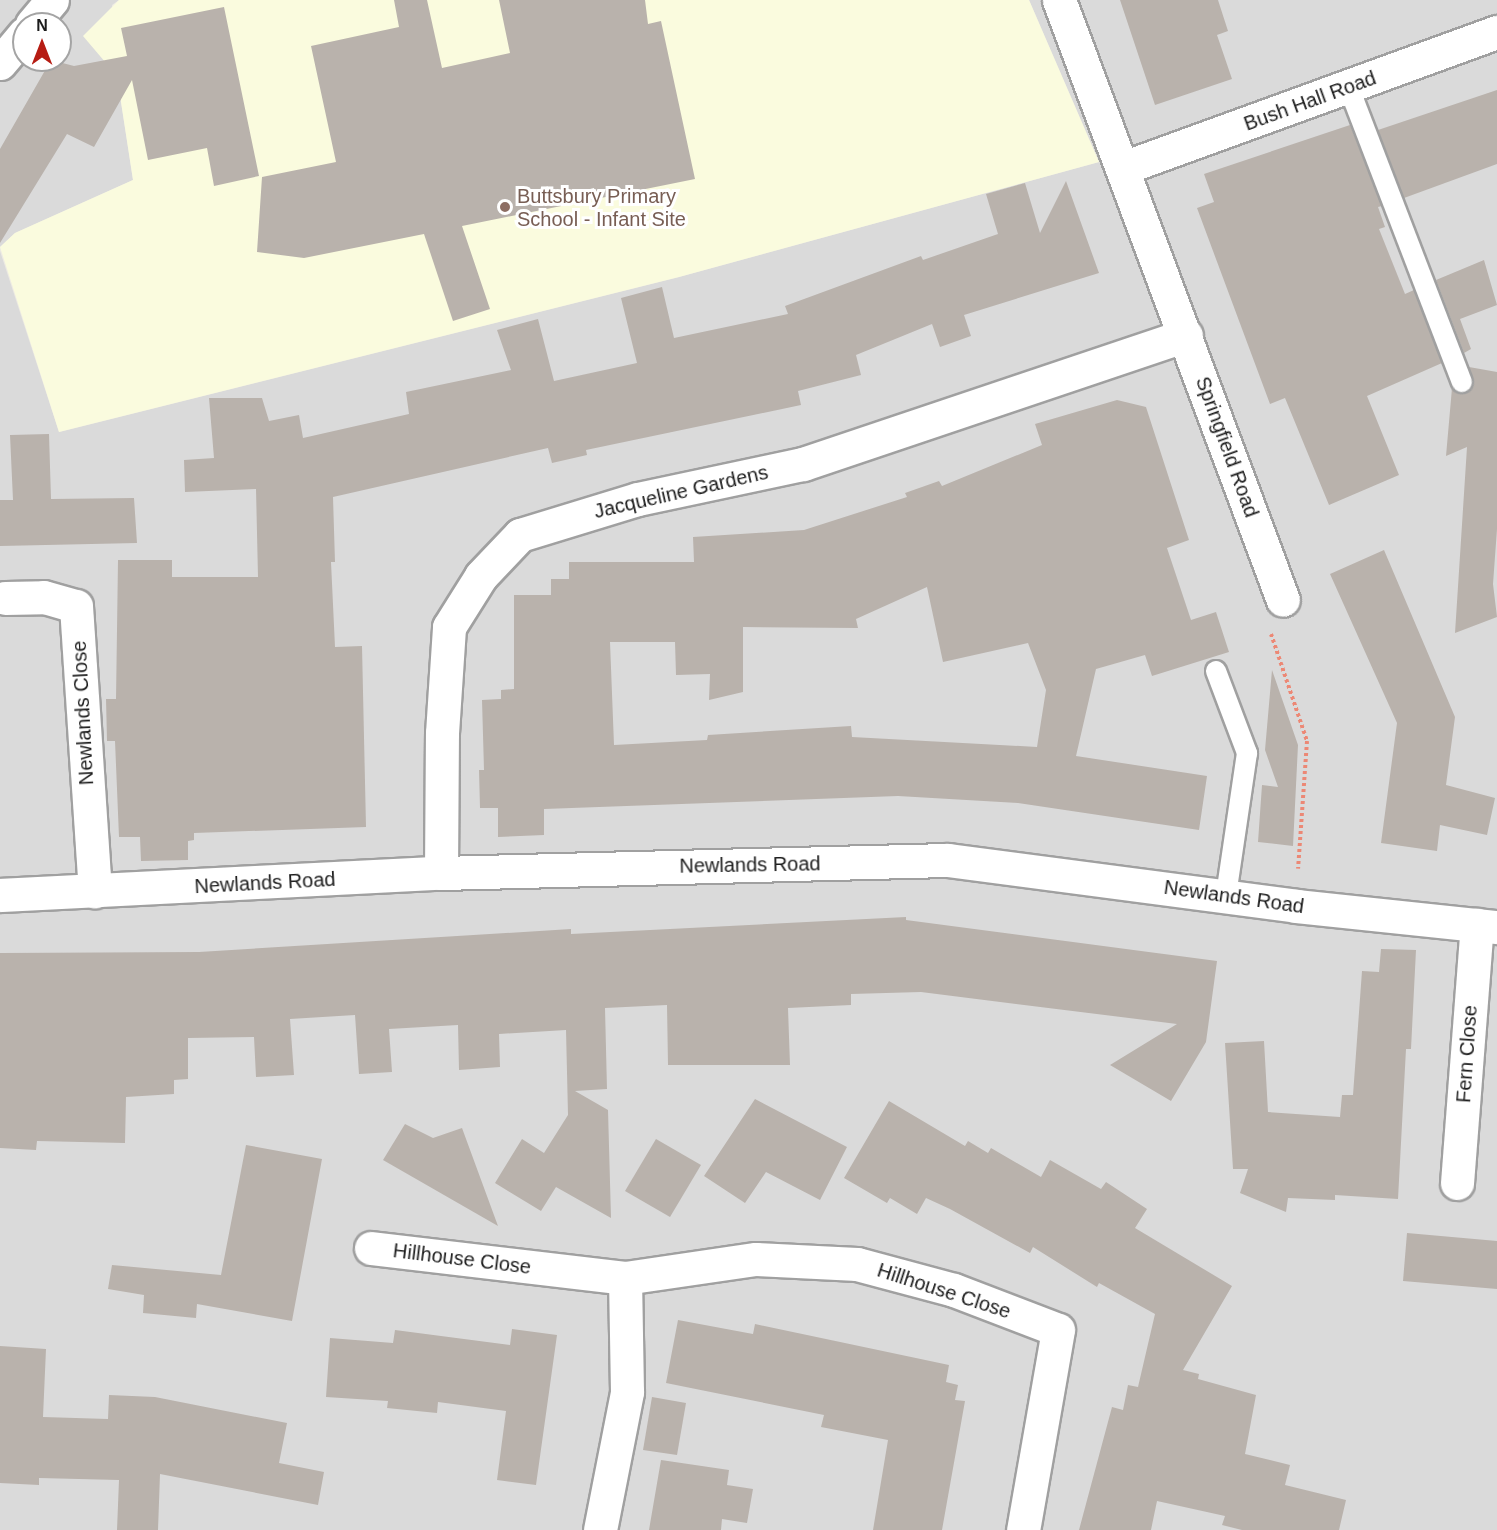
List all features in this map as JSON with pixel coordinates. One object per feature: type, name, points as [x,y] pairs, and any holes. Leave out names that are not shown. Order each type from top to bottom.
[{"type":"street","points":[[42,12],[52,0]]},
{"type":"street","name":"Springfield Road","points":[[1059,0],[1186,335],[1283,600]]},
{"type":"street","name":"Bush Hall Road","points":[[1123,168],[1497,33]]},
{"type":"street","points":[[0,63],[12,48]]},
{"type":"street","name":"Jacqueline Gardens","points":[[441,873],[442,733],[449,627],[481,576],[520,535],[638,499],[803,464],[1186,335]]},
{"type":"street","name":"Newlands Close","points":[[5,598],[44,597],[76,606],[95,891]]},
{"type":"street","name":"Newlands Road","points":[[0,895],[441,873],[948,860],[1296,906],[1487,926]]},
{"type":"street","name":"Fern Close","points":[[1457,1183],[1487,926]]},
{"type":"street","name":"Hillhouse Close","points":[[371,1248],[625,1278],[756,1259],[857,1264],[954,1290],[1058,1330],[1023,1530]]},
{"type":"street","points":[[600,1530],[627,1392],[625,1278]]},
{"type":"lane","points":[[1349,88],[1462,382]]},
{"type":"lane","points":[[1216,672],[1247,753],[1226,896]]},
{"type":"path","points":[[1283,600],[1270,636],[1307,741],[1296,906]]},
{"type":"shaded area","points":[[0,0],[119,0],[112,5],[117,76],[133,180],[15,233],[0,247]]},
{"type":"shaded area","name":"Buttsbury Primary School - Infant Site","points":[[119,0],[1029,0],[1099,162],[679,277],[59,432],[0,247],[15,233],[133,180],[117,76],[83,36]]},
{"type":"shaded area","points":[[1029,0],[1497,0],[1497,1530],[0,1530],[0,251],[59,432],[679,277],[1099,162]]},
{"type":"building","points":[[394,0],[427,0],[442,68],[510,53],[499,0],[645,0],[648,24],[661,21],[695,179],[462,226],[490,309],[453,321],[424,234],[304,258],[257,252],[262,177],[336,162],[311,46],[399,27]]},
{"type":"building","points":[[1120,0],[1218,0],[1228,31],[1217,35],[1232,79],[1155,105]]},
{"type":"building","points":[[224,7],[259,176],[214,186],[207,148],[148,160],[132,80],[94,147],[67,134],[0,243],[0,149],[44,72],[72,72],[72,65],[127,56],[121,28]]},
{"type":"building","points":[[1497,90],[1497,164],[1404,198],[1378,130]]},
{"type":"building","points":[[1350,125],[1382,206],[1378,207],[1385,227],[1379,229],[1405,294],[1414,290],[1442,363],[1367,396],[1399,475],[1329,505],[1285,398],[1270,404],[1197,208],[1214,202],[1204,174]]},
{"type":"building","points":[[1066,181],[1099,273],[964,315],[971,336],[940,347],[932,324],[856,355],[861,375],[798,391],[801,405],[586,450],[587,455],[552,463],[548,448],[333,497],[335,562],[331,562],[335,647],[362,646],[366,827],[194,833],[194,840],[188,841],[188,860],[141,861],[140,837],[119,837],[115,741],[107,741],[106,699],[116,699],[118,560],[172,560],[172,577],[258,577],[256,489],[185,492],[184,460],[214,458],[209,398],[262,398],[269,421],[299,415],[303,438],[409,414],[406,392],[511,370],[497,330],[538,319],[554,381],[637,363],[621,298],[662,287],[674,338],[788,314],[785,306],[921,256],[923,260],[998,234],[986,194],[1025,183],[1040,233]]},
{"type":"building","points":[[1484,260],[1497,305],[1460,319],[1471,349],[1464,353],[1436,280]]},
{"type":"building","points":[[1469,367],[1497,372],[1497,529],[1493,584],[1497,617],[1455,633],[1467,447],[1446,456],[1452,388],[1461,394],[1471,390],[1474,383]]},
{"type":"building","points":[[1117,400],[1146,407],[1189,540],[1167,548],[1191,620],[1216,612],[1229,652],[1152,676],[1145,655],[1096,669],[1076,756],[1207,776],[1199,830],[1018,803],[898,796],[544,809],[544,835],[498,837],[498,808],[480,808],[479,770],[484,770],[482,700],[501,699],[501,690],[514,689],[514,595],[551,595],[551,579],[569,579],[569,562],[694,562],[693,537],[804,530],[907,497],[905,493],[939,481],[942,486],[1042,445],[1035,424]],"holes":[[[927,587],[943,662],[1028,643],[1046,690],[1037,747],[852,737],[851,726],[708,735],[707,740],[614,745],[610,642],[675,642],[676,675],[710,674],[709,700],[743,692],[743,627],[858,628],[856,619]]]},
{"type":"building","points":[[49,434],[51,499],[134,498],[137,543],[0,546],[0,500],[13,500],[10,435]]},
{"type":"building","points":[[1384,550],[1455,717],[1446,785],[1495,798],[1487,835],[1440,825],[1437,851],[1381,843],[1397,723],[1330,574]]},
{"type":"building","points":[[1272,670],[1298,745],[1293,846],[1258,842],[1262,785],[1278,787],[1265,750]]},
{"type":"building","points":[[906,917],[906,920],[1217,961],[1206,1042],[1171,1101],[1110,1065],[1177,1024],[921,992],[851,994],[851,1005],[788,1008],[790,1065],[668,1065],[667,1005],[605,1008],[607,1089],[575,1091],[608,1110],[611,1218],[556,1187],[541,1211],[495,1183],[522,1139],[544,1153],[568,1115],[566,1030],[499,1034],[500,1067],[459,1070],[458,1025],[389,1029],[392,1072],[359,1074],[355,1015],[290,1019],[294,1075],[256,1077],[254,1037],[188,1038],[188,1079],[174,1080],[174,1094],[126,1097],[125,1143],[37,1141],[36,1150],[0,1148],[0,953],[199,952],[571,929],[571,934]]},
{"type":"building","points":[[1381,949],[1416,950],[1411,1049],[1406,1049],[1398,1199],[1335,1195],[1335,1200],[1288,1198],[1286,1212],[1240,1193],[1248,1169],[1233,1169],[1225,1043],[1264,1041],[1268,1112],[1340,1117],[1342,1095],[1353,1095],[1362,971],[1379,972]]},
{"type":"building","points":[[755,1099],[847,1147],[820,1200],[766,1172],[745,1203],[704,1176]]},
{"type":"building","points":[[889,1101],[965,1146],[968,1141],[988,1153],[991,1148],[1041,1177],[1050,1160],[1101,1189],[1106,1182],[1147,1209],[1135,1228],[1232,1286],[1183,1370],[1199,1374],[1198,1379],[1256,1395],[1245,1454],[1290,1465],[1285,1485],[1346,1500],[1339,1530],[1242,1530],[1222,1525],[1225,1516],[1157,1501],[1151,1530],[1079,1530],[1112,1407],[1123,1410],[1128,1385],[1138,1387],[1155,1314],[1099,1283],[1097,1287],[1033,1247],[1030,1253],[926,1198],[917,1214],[890,1198],[887,1203],[844,1178]]},
{"type":"building","points":[[405,1124],[433,1138],[462,1128],[498,1226],[383,1160]]},
{"type":"building","points":[[656,1139],[701,1165],[670,1217],[625,1191]]},
{"type":"building","points":[[246,1145],[322,1159],[292,1321],[197,1304],[196,1318],[143,1313],[144,1295],[108,1289],[112,1265],[221,1275]]},
{"type":"building","points":[[1407,1233],[1497,1241],[1497,1289],[1403,1281]]},
{"type":"building","points":[[678,1320],[753,1334],[755,1324],[949,1365],[946,1382],[958,1385],[955,1400],[965,1401],[942,1530],[873,1530],[888,1440],[821,1427],[824,1415],[666,1383]]},
{"type":"building","points":[[512,1329],[557,1335],[536,1485],[497,1480],[506,1411],[438,1402],[437,1413],[387,1408],[388,1401],[326,1397],[330,1338],[393,1343],[395,1330],[510,1345]]},
{"type":"building","points":[[0,1346],[46,1349],[43,1417],[108,1419],[109,1395],[155,1397],[287,1423],[279,1463],[324,1472],[318,1505],[160,1474],[158,1530],[117,1530],[119,1480],[39,1478],[39,1485],[0,1483]]},
{"type":"building","points":[[652,1397],[686,1403],[677,1455],[643,1450]]},
{"type":"building","points":[[661,1460],[729,1470],[727,1485],[753,1489],[747,1523],[722,1519],[721,1530],[649,1530]]},
{"type":"place","name":"Buttsbury Primary School - Infant Site","points":[[505,207]]}]
